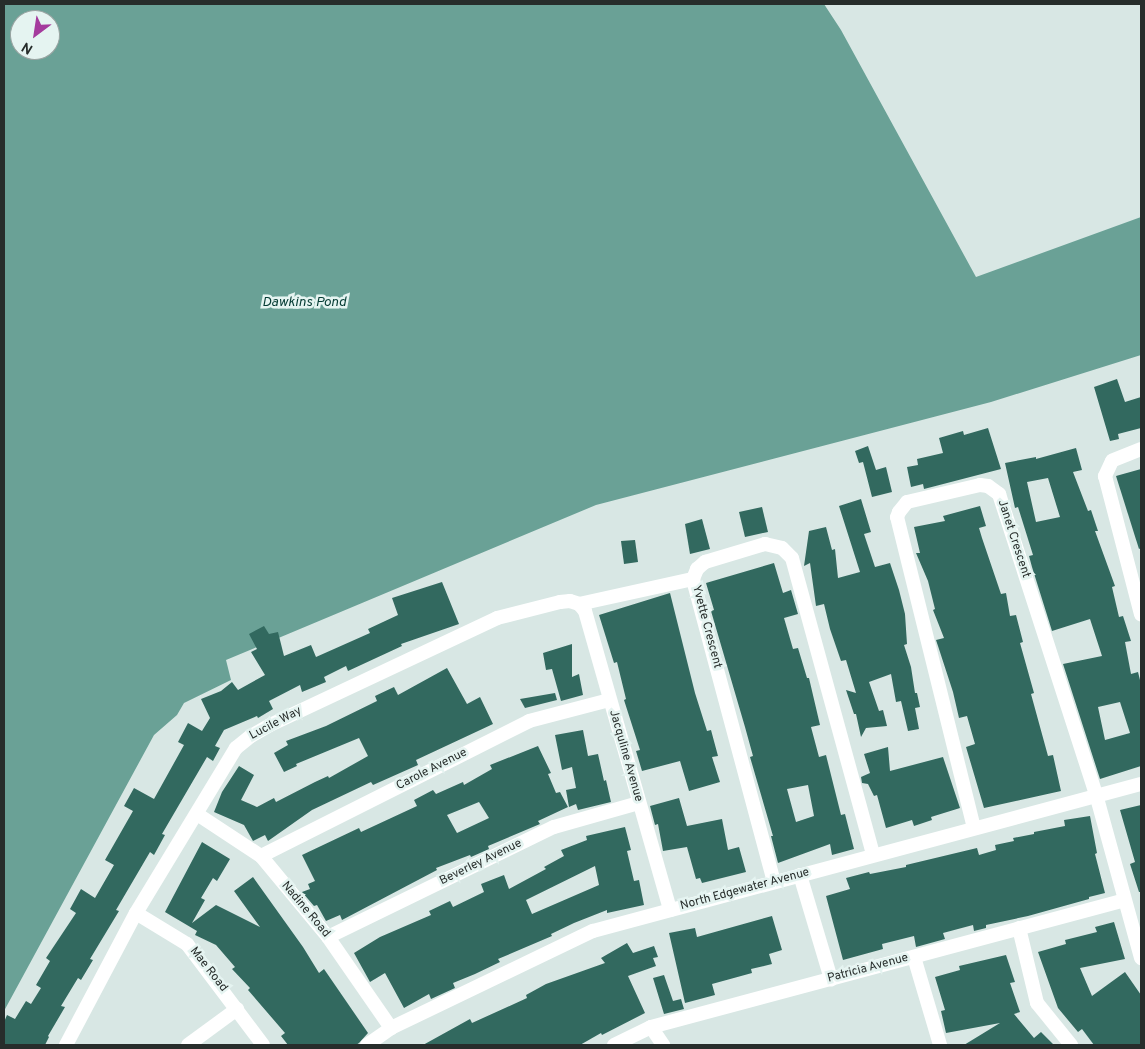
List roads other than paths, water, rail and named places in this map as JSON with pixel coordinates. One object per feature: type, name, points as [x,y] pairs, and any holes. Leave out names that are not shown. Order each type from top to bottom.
[{"type":"street","points":[[1141,449],[1112,461],[1105,476],[1141,614]]},
{"type":"street","name":"Janet Crescent","points":[[974,828],[897,517],[907,502],[980,486],[988,486],[999,494],[1097,798],[1141,958]]},
{"type":"street","name":"Yvette Crescent","points":[[774,882],[693,579],[697,569],[705,562],[764,544],[782,548],[792,558],[873,855]]},
{"type":"street","name":"Lucile Way","points":[[66,1045],[136,913],[236,748],[251,736],[270,725],[497,618],[560,602],[570,601],[579,604],[693,579]]},
{"type":"street","name":"Jacquline Avenue","points":[[579,604],[585,611],[588,620],[609,700],[670,910]]},
{"type":"street","name":"Carole Avenue","points":[[261,856],[529,721],[609,700]]},
{"type":"street","name":"North Edgewater Avenue","points":[[367,1045],[391,1028],[593,931],[974,828],[1097,798],[1141,784]]},
{"type":"street","name":"Beverley Avenue","points":[[328,937],[554,827],[639,803]]},
{"type":"street","name":"Nadine Road","points":[[197,814],[261,856],[328,937],[391,1028]]},
{"type":"street","points":[[800,875],[831,979]]},
{"type":"street","name":"Patricia Avenue","points":[[614,1045],[650,1027],[1124,900]]},
{"type":"street","name":"Mae Road","points":[[136,913],[187,944],[238,1009],[263,1045]]},
{"type":"street","points":[[1019,928],[1037,1003],[1071,1045]]},
{"type":"street","points":[[914,957],[940,1045]]},
{"type":"street","points":[[188,1045],[238,1009]]},
{"type":"street","points":[[650,1027],[664,1045]]},
{"type":"water","name":"Dawkins Pond","points":[[4,4],[824,4],[841,30],[976,277],[1141,217],[1141,355],[991,402],[596,505],[226,660],[231,680],[184,703],[177,715],[154,735],[4,1011]]}]
